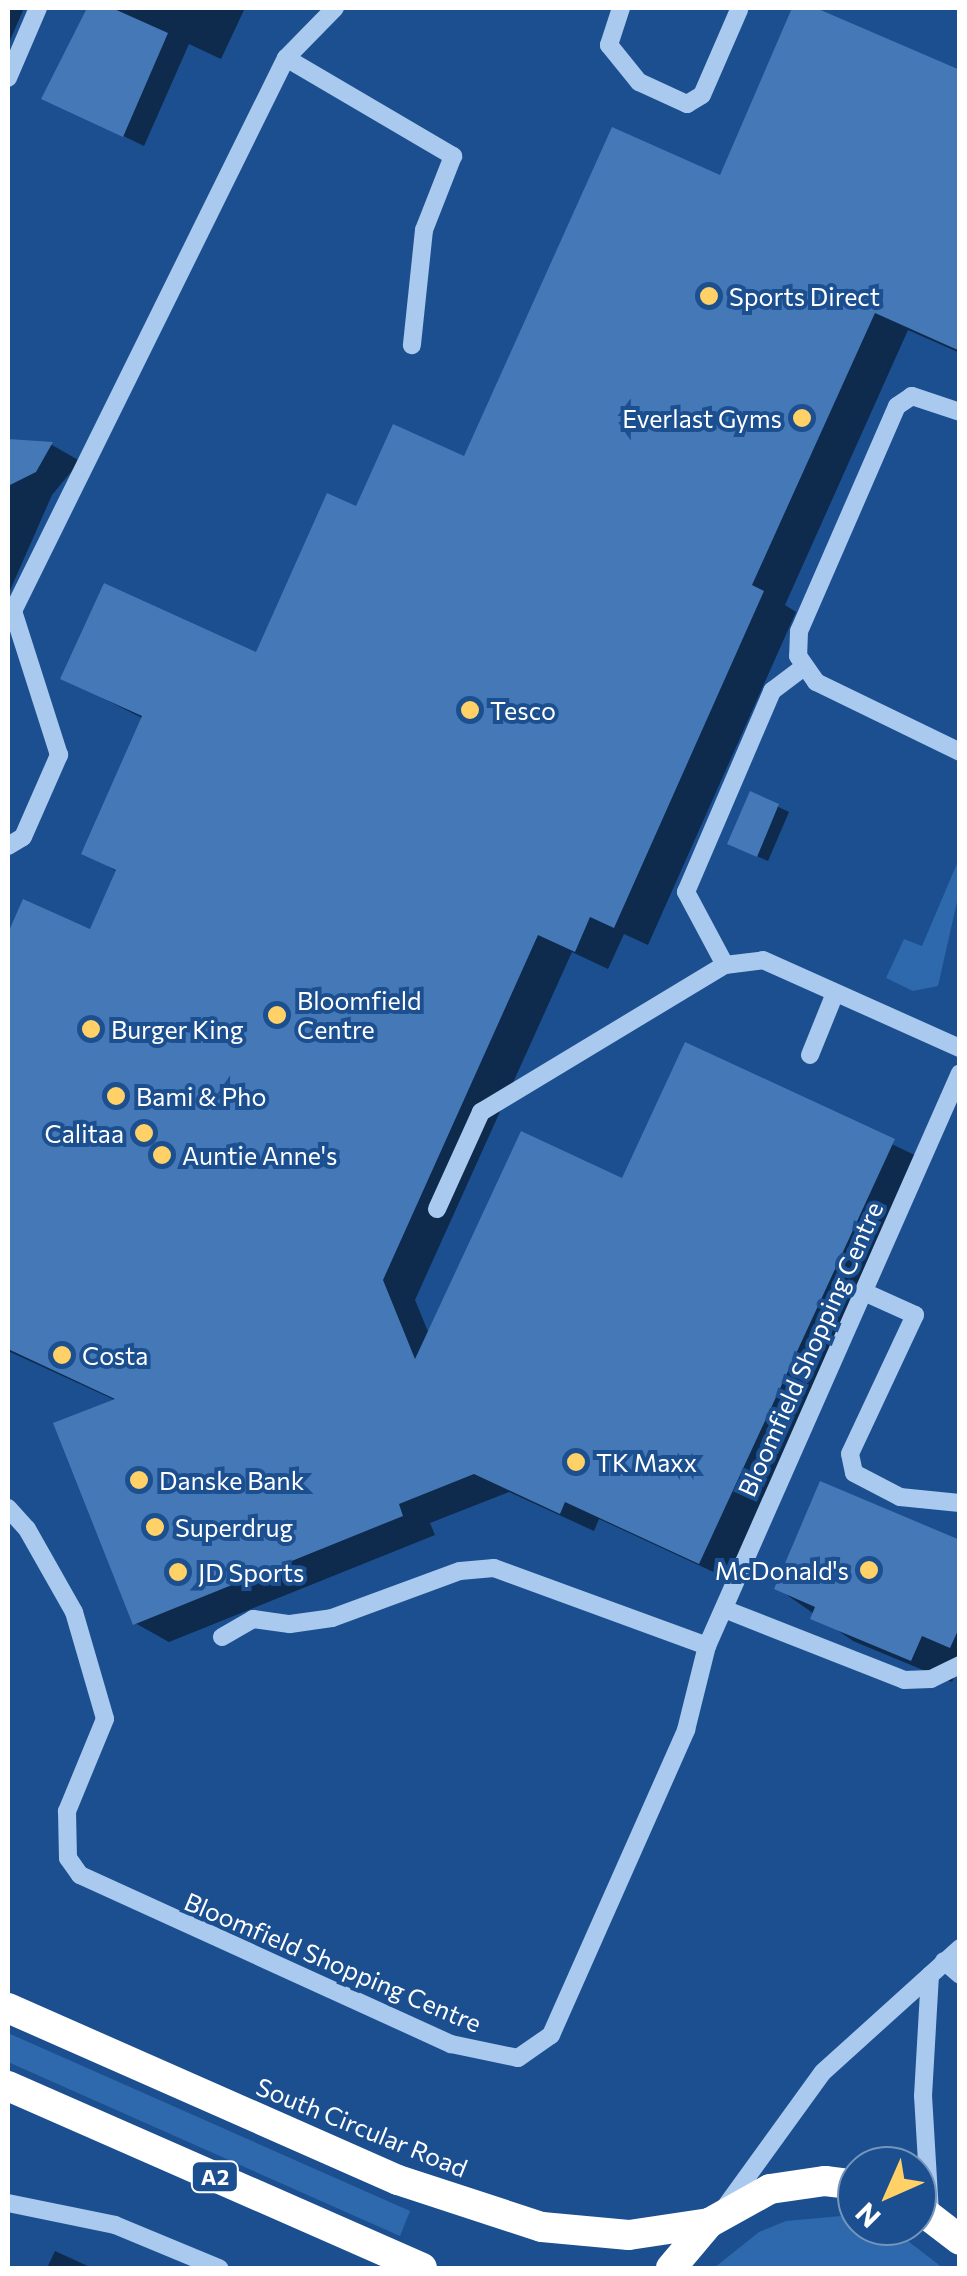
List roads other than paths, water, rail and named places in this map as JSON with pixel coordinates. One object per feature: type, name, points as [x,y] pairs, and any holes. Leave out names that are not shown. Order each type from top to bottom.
[{"type":"highway","name":"South Circular Road","points":[[8,2008],[398,2180],[542,2227],[629,2235],[715,2219]]},
{"type":"highway","name":"A2","points":[[8,2086],[422,2268]]},
{"type":"highway","points":[[672,2268],[715,2219],[770,2190],[825,2181],[837,2183]]},
{"type":"highway","points":[[937,2221],[960,2240]]},
{"type":"street","points":[[8,78],[38,8]]},
{"type":"street","points":[[8,846],[23,836],[59,755],[10,615],[286,58],[312,24],[335,8]]},
{"type":"street","points":[[621,8],[609,45],[640,82],[687,104],[702,95],[739,10]]},
{"type":"street","points":[[286,58],[453,156],[424,230],[412,345]]},
{"type":"street","points":[[960,412],[912,396],[897,406],[799,631],[803,668],[865,711],[960,752]]},
{"type":"street","points":[[724,965],[686,892],[772,692],[803,668]]},
{"type":"street","points":[[437,1209],[481,1112],[724,965],[762,960],[960,1048]]},
{"type":"street","points":[[810,1055],[834,993]]},
{"type":"street","name":"Bloomfield Shopping Centre","points":[[8,1508],[27,1529],[74,1612],[106,1719],[67,1811],[68,1858],[80,1874],[368,2008],[492,2057],[518,2058],[551,2035],[686,1730],[707,1646],[960,1074]]},
{"type":"street","points":[[864,1292],[916,1315],[850,1454],[854,1473],[900,1497],[960,1503]]},
{"type":"street","points":[[222,1636],[253,1619],[290,1624],[332,1618],[460,1571],[494,1568],[707,1646]]},
{"type":"street","points":[[724,1608],[904,1680],[930,1679],[960,1665]]},
{"type":"street","points":[[715,2219],[823,2072],[946,1960],[960,1936]]},
{"type":"street","points":[[946,1960],[960,1975]]},
{"type":"street","points":[[923,2146],[923,2096],[946,1960]]},
{"type":"street","points":[[8,2206],[115,2225],[219,2268]]},
{"type":"place","name":"Sports Direct","points":[[709,296]]},
{"type":"place","name":"Everlast Gyms","points":[[802,418]]},
{"type":"place","name":"Tesco","points":[[470,710]]},
{"type":"place","name":"Bloomfield Centre","points":[[277,1015]]},
{"type":"place","name":"Burger King","points":[[91,1029]]},
{"type":"place","name":"Bami & Pho","points":[[116,1096]]},
{"type":"place","name":"Calitaa","points":[[144,1133]]},
{"type":"place","name":"Auntie Anne's","points":[[162,1155]]},
{"type":"place","name":"Costa","points":[[62,1355]]},
{"type":"place","name":"TK Maxx","points":[[576,1462]]},
{"type":"place","name":"Danske Bank","points":[[139,1480]]},
{"type":"place","name":"Superdrug","points":[[155,1527]]},
{"type":"place","name":"McDonald's","points":[[869,1570]]},
{"type":"place","name":"JD Sports","points":[[178,1572]]}]
